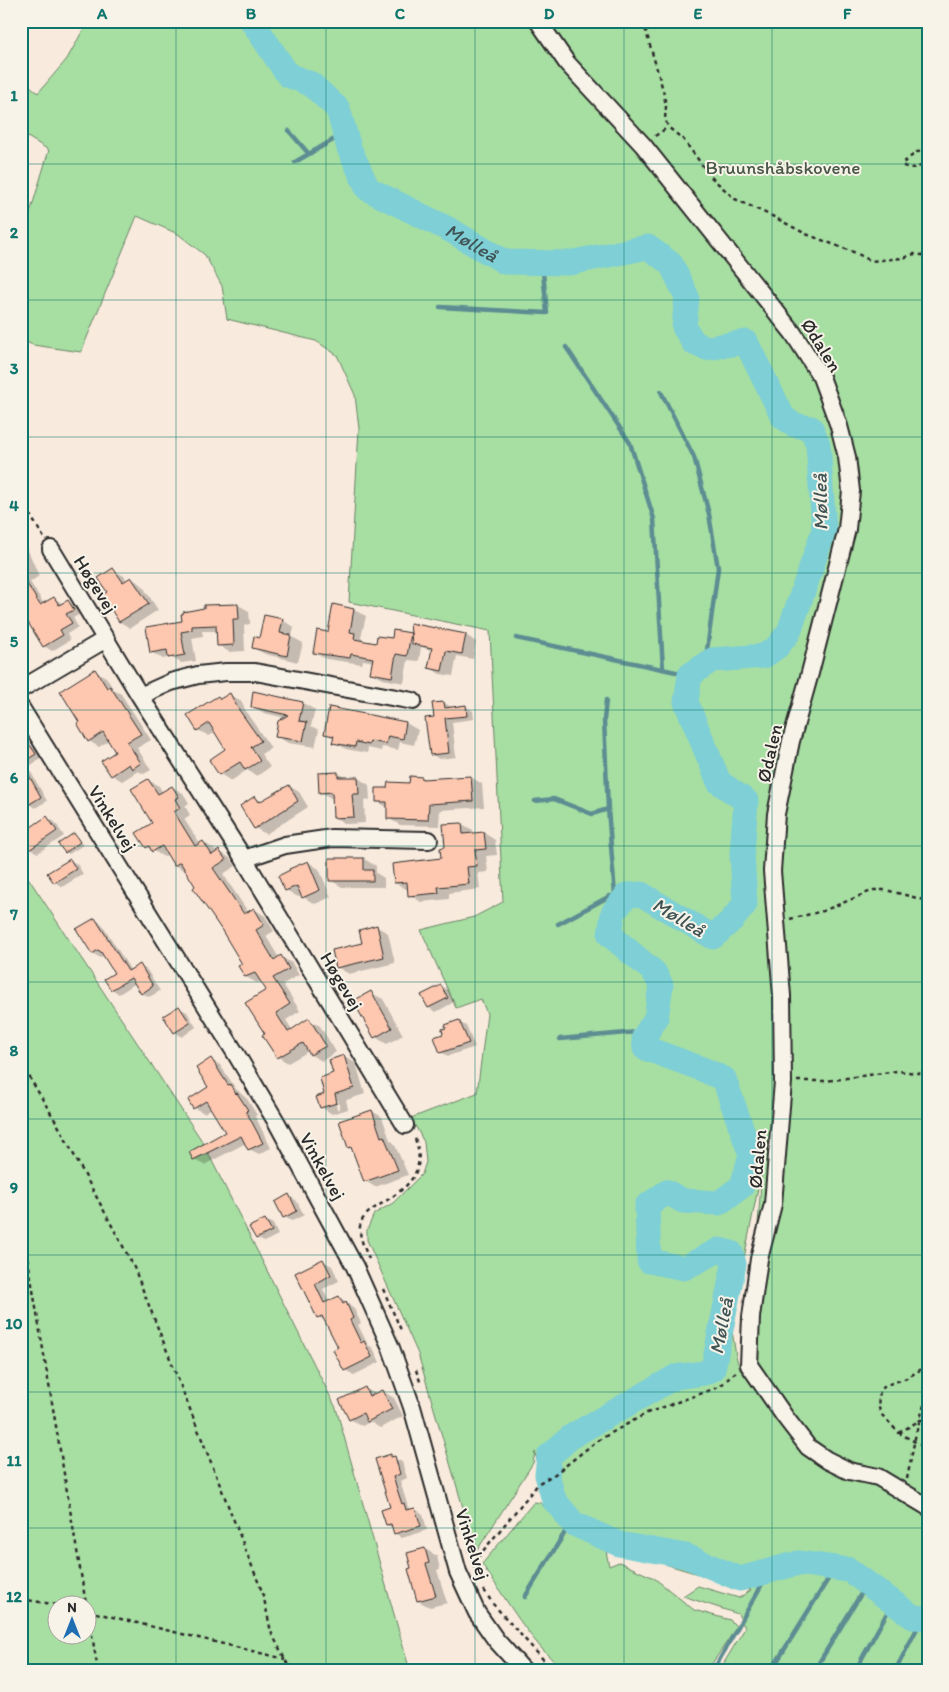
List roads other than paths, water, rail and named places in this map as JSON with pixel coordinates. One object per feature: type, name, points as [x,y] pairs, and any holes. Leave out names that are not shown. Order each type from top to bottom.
[{"type":"street","name":"Ødalen","points":[[538,21],[567,63],[643,144],[793,333],[820,377],[839,426],[847,457],[850,491],[847,529],[791,741],[776,814],[772,871],[782,996],[783,1082],[773,1204],[759,1259],[751,1317],[749,1365],[808,1447],[827,1460],[849,1471],[878,1477],[928,1508]]},
{"type":"street","name":"Høgevej","points":[[51,550],[140,696],[244,859],[405,1125]]},
{"type":"street","name":"Høgevej","points":[[21,689],[106,639]]},
{"type":"street","points":[[140,696],[171,682],[198,675],[226,672],[255,672],[413,701]]},
{"type":"street","name":"Vinkelvej","points":[[21,708],[236,1054],[277,1123],[355,1267],[391,1348],[412,1407],[458,1572],[477,1613],[496,1640],[524,1671]]},
{"type":"street","points":[[244,859],[285,845],[332,838],[429,840]]},
{"type":"waterway","points":[[141,25],[146,21]]},
{"type":"waterway","name":"Mølleå","points":[[252,21],[288,75],[311,84],[338,109],[349,148],[368,189],[450,230],[505,262],[569,263],[648,247],[671,264],[687,297],[684,327],[694,343],[707,348],[746,342],[783,417],[794,425],[811,428],[818,444],[824,530],[789,632],[777,647],[764,656],[712,660],[690,675],[686,702],[719,782],[746,801],[742,853],[745,904],[732,920],[713,937],[641,894],[627,895],[613,913],[610,935],[654,972],[661,985],[656,1018],[644,1037],[645,1048],[724,1079],[751,1155],[742,1186],[719,1203],[683,1201],[667,1192],[647,1206],[649,1261],[684,1268],[719,1250],[731,1253],[734,1264],[713,1369],[704,1373],[675,1377],[572,1436],[549,1456],[547,1475],[554,1500],[574,1524],[619,1544],[686,1556],[740,1579],[798,1563],[849,1570],[913,1617],[928,1618]]},
{"type":"waterway","points":[[289,131],[309,154]]},
{"type":"waterway","points":[[295,162],[345,133]]},
{"type":"waterway","points":[[440,307],[547,313],[542,262]]},
{"type":"waterway","points":[[566,347],[630,443],[654,519],[663,669]]},
{"type":"waterway","points":[[661,392],[694,457],[709,514],[718,568],[705,665]]},
{"type":"waterway","points":[[516,638],[690,675]]},
{"type":"waterway","points":[[606,700],[604,720],[608,809],[615,895]]},
{"type":"waterway","points":[[535,801],[554,799],[592,814],[608,809]]},
{"type":"waterway","points":[[558,924],[610,896],[627,895]]},
{"type":"waterway","points":[[560,1039],[648,1031]]},
{"type":"waterway","points":[[525,1597],[572,1521]]},
{"type":"waterway","points":[[771,1671],[835,1568]]},
{"type":"waterway","points":[[713,1671],[770,1570]]},
{"type":"waterway","points":[[814,1671],[867,1584]]},
{"type":"waterway","points":[[855,1671],[893,1602]]},
{"type":"waterway","points":[[895,1671],[923,1617]]},
{"type":"park label","name":"Bruunshåbskovene","points":[[783,167]]}]
